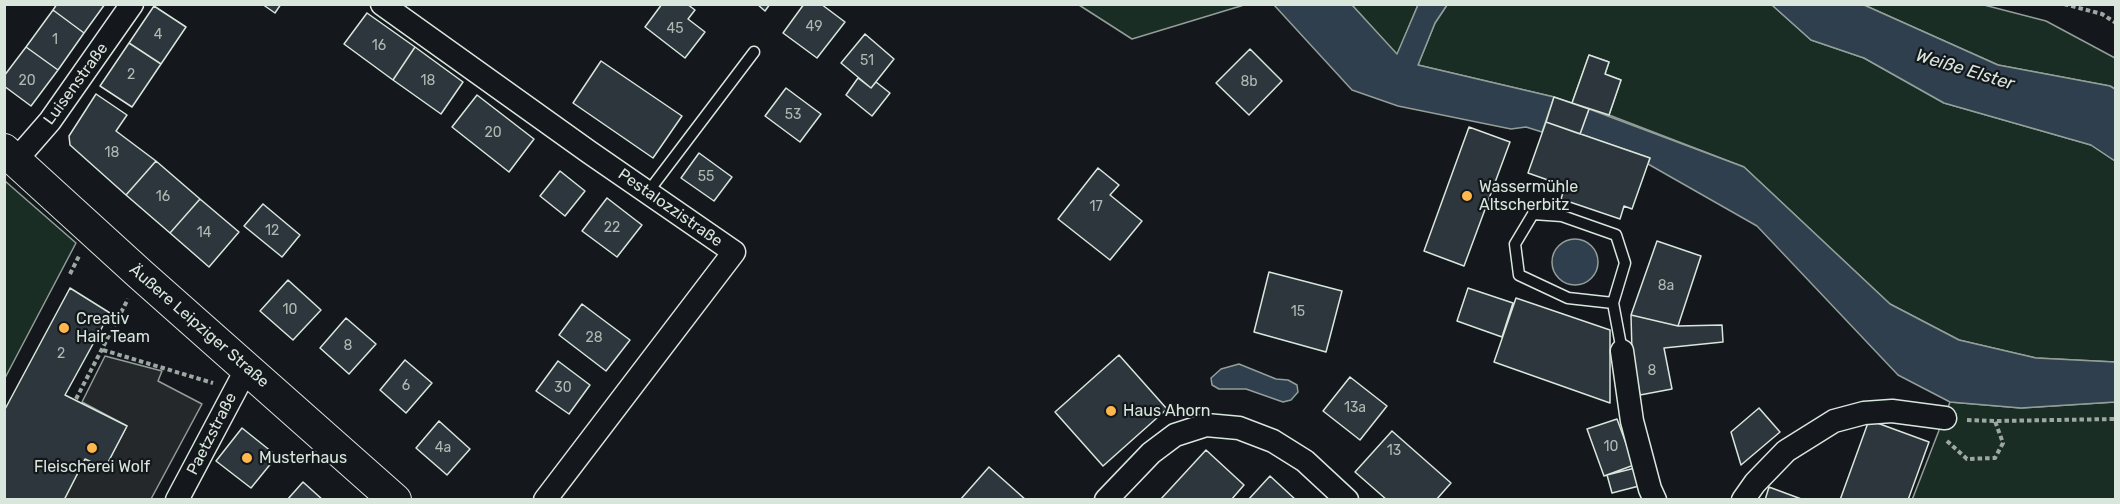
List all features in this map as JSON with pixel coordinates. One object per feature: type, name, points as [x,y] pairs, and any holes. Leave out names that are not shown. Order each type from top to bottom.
[{"type":"street","name":"Luisenstraße","points":[[10,155],[50,121],[132,4]]},
{"type":"street","name":"Pestalozzistraße","points":[[382,4],[734,252],[545,500]]},
{"type":"street","name":"Äußere Leipziger Straße","points":[[10,155],[140,274],[241,379],[395,500]]},
{"type":"street","points":[[1622,351],[1632,421],[1655,500]]},
{"type":"street","name":"Paetzstraße","points":[[177,500],[241,379]]},
{"type":"street","points":[[1743,500],[1755,483],[1786,451],[1834,421],[1864,413],[1892,411],[1945,418]]},
{"type":"street","points":[[1106,500],[1150,453],[1175,435],[1206,425],[1239,428],[1273,441],[1305,461],[1347,500]]},
{"type":"lane","points":[[648,192],[754,52]]},
{"type":"lane","points":[[1613,303],[1568,298],[1519,276],[1515,244],[1533,214],[1562,216],[1616,235],[1625,263],[1613,303],[1622,351]]},
{"type":"path","points":[[2064,4],[2102,14],[2115,23]]},
{"type":"path","points":[[76,399],[140,274]]},
{"type":"path","points":[[103,350],[241,379]]},
{"type":"path","points":[[1945,418],[1944,438],[1967,459],[1995,458],[2003,443],[1995,421],[2115,419]]},
{"type":"green space","points":[[1079,5],[1244,5],[1132,39]]},
{"type":"green space","points":[[1352,5],[1418,5],[1397,55],[1369,24]]},
{"type":"green space","points":[[1447,5],[1772,5],[1811,40],[1864,58],[1944,103],[2091,145],[2115,161],[2115,362],[2036,358],[1959,340],[1890,304],[1744,167],[1609,115],[1621,80],[1605,74],[1609,62],[1589,55],[1572,103],[1418,65],[1435,23]]},
{"type":"green space","points":[[1864,5],[1984,5],[2046,21],[2115,58],[2115,89],[2110,86],[1998,65]]},
{"type":"green space","points":[[5,181],[76,243],[5,378]]},
{"type":"green space","points":[[1950,402],[2021,408],[2115,402],[2115,499],[1912,500]]},
{"type":"shaded area","points":[[105,356],[162,371],[158,381],[202,404],[151,499],[64,500],[85,459],[105,468],[127,426],[82,402]]},
{"type":"water","points":[[1274,5],[1352,5],[1397,54],[1418,5],[1447,5],[1435,23],[1418,65],[1554,97],[1542,132],[1526,127],[1511,129],[1398,106],[1352,90]]},
{"type":"water","name":"Weiße Elster","points":[[1772,5],[1864,5],[1998,65],[2110,86],[2115,89],[2115,161],[2091,145],[1944,103],[1864,58],[1811,40]]},
{"type":"water","points":[[1589,109],[1744,167],[1890,304],[1959,340],[2036,358],[2115,362],[2115,402],[2021,408],[1950,402],[1898,375],[1757,226],[1648,164],[1650,158],[1580,134]]},
{"type":"water","points":[[1575,239],[1591,246],[1598,262],[1591,278],[1575,285],[1559,278],[1552,262],[1559,246]]},
{"type":"water","points":[[1239,364],[1276,379],[1288,380],[1297,385],[1298,392],[1291,400],[1283,402],[1246,389],[1219,389],[1212,385],[1211,378],[1221,369]]},
{"type":"building","points":[[57,4],[105,4],[84,33],[53,10]]},
{"type":"building","points":[[262,4],[281,4],[275,13]]},
{"type":"building","points":[[662,4],[687,4],[695,10],[688,19],[705,32],[685,58],[645,27]]},
{"type":"building","points":[[757,4],[770,4],[765,11]]},
{"type":"building","points":[[804,4],[821,4],[845,22],[817,58],[783,33]]},
{"type":"building","points":[[154,6],[186,27],[161,64],[129,43]]},
{"type":"building","points":[[53,10],[84,33],[58,70],[26,47]]},
{"type":"building","points":[[367,13],[415,47],[393,80],[344,44]]},
{"type":"building","points":[[865,34],[894,59],[871,88],[841,63]]},
{"type":"building","points":[[129,43],[161,64],[132,107],[100,86]]},
{"type":"building","points":[[26,47],[58,70],[31,106],[4,86],[4,76]]},
{"type":"building","points":[[415,47],[463,82],[441,114],[393,80]]},
{"type":"building","points":[[1250,49],[1282,81],[1249,115],[1216,83]]},
{"type":"building","points":[[1589,55],[1609,62],[1605,74],[1621,80],[1609,115],[1572,103]]},
{"type":"building","points":[[601,61],[682,116],[653,158],[573,103]]},
{"type":"building","points":[[858,78],[871,88],[876,82],[890,93],[872,116],[846,95]]},
{"type":"building","points":[[786,88],[821,114],[800,142],[765,116]]},
{"type":"building","points":[[96,94],[127,115],[116,131],[156,161],[126,195],[70,145],[69,136]]},
{"type":"building","points":[[477,95],[534,139],[509,172],[452,127]]},
{"type":"building","points":[[1554,97],[1589,109],[1580,134],[1546,122]]},
{"type":"building","points":[[1546,122],[1650,158],[1632,209],[1624,206],[1620,219],[1561,199],[1565,186],[1528,173]]},
{"type":"building","name":"Wassermühle Altscherbitz","points":[[1469,127],[1510,142],[1464,266],[1424,251]]},
{"type":"building","points":[[699,153],[732,177],[714,201],[681,178]]},
{"type":"building","points":[[156,161],[200,199],[170,233],[126,195]]},
{"type":"building","points":[[1098,168],[1119,185],[1110,195],[1142,221],[1110,260],[1058,219]]},
{"type":"building","points":[[560,171],[585,191],[565,216],[540,196]]},
{"type":"building","points":[[607,198],[642,225],[617,257],[582,231]]},
{"type":"building","points":[[200,199],[239,232],[209,267],[170,233]]},
{"type":"building","points":[[263,204],[300,235],[282,257],[244,226]]},
{"type":"building","points":[[1657,241],[1701,256],[1678,326],[1631,315]]},
{"type":"building","points":[[1269,272],[1342,291],[1326,352],[1254,332]]},
{"type":"building","points":[[288,280],[321,310],[293,340],[260,311]]},
{"type":"building","points":[[70,288],[110,313],[65,395],[127,426],[105,468],[85,459],[64,500],[4,500],[4,411]]},
{"type":"building","points":[[1468,288],[1513,303],[1502,337],[1457,321]]},
{"type":"building","points":[[1516,298],[1610,330],[1610,403],[1494,362]]},
{"type":"building","points":[[582,304],[630,340],[606,371],[559,335]]},
{"type":"building","points":[[1631,315],[1678,326],[1722,325],[1723,342],[1664,348],[1672,389],[1640,395],[1632,352]]},
{"type":"building","points":[[346,318],[376,344],[349,374],[320,348]]},
{"type":"building","name":"Haus Ahorn","points":[[1119,355],[1167,409],[1103,466],[1055,412]]},
{"type":"building","points":[[405,360],[432,383],[406,413],[380,390]]},
{"type":"building","points":[[558,361],[590,385],[569,414],[536,391]]},
{"type":"building","points":[[1350,377],[1387,406],[1360,440],[1323,411]]},
{"type":"building","points":[[1759,408],[1780,432],[1741,465],[1731,432]]},
{"type":"building","points":[[1617,419],[1634,465],[1604,476],[1587,429]]},
{"type":"building","points":[[1869,420],[1929,442],[1908,500],[1840,500]]},
{"type":"building","points":[[439,421],[470,449],[447,475],[416,448]]},
{"type":"building","name":"Musterhaus","points":[[242,428],[277,456],[251,488],[216,461]]},
{"type":"building","points":[[1392,431],[1451,483],[1436,500],[1387,500],[1355,472]]},
{"type":"building","points":[[1206,450],[1244,485],[1231,500],[1160,500]]},
{"type":"building","points":[[989,467],[1026,500],[960,500]]},
{"type":"building","points":[[1635,468],[1639,486],[1612,493],[1607,475]]},
{"type":"building","points":[[1270,476],[1296,500],[1248,500]]},
{"type":"building","points":[[303,482],[323,500],[287,500]]},
{"type":"building","points":[[1769,487],[1804,500],[1765,500]]},
{"type":"place","name":"Wassermühle Altscherbitz","points":[[1467,196]]},
{"type":"place","name":"Creativ Hair Team","points":[[64,328]]},
{"type":"place","name":"Haus Ahorn","points":[[1111,411]]},
{"type":"place","name":"Fleischerei Wolf","points":[[92,448]]},
{"type":"place","name":"Musterhaus","points":[[247,458]]}]
